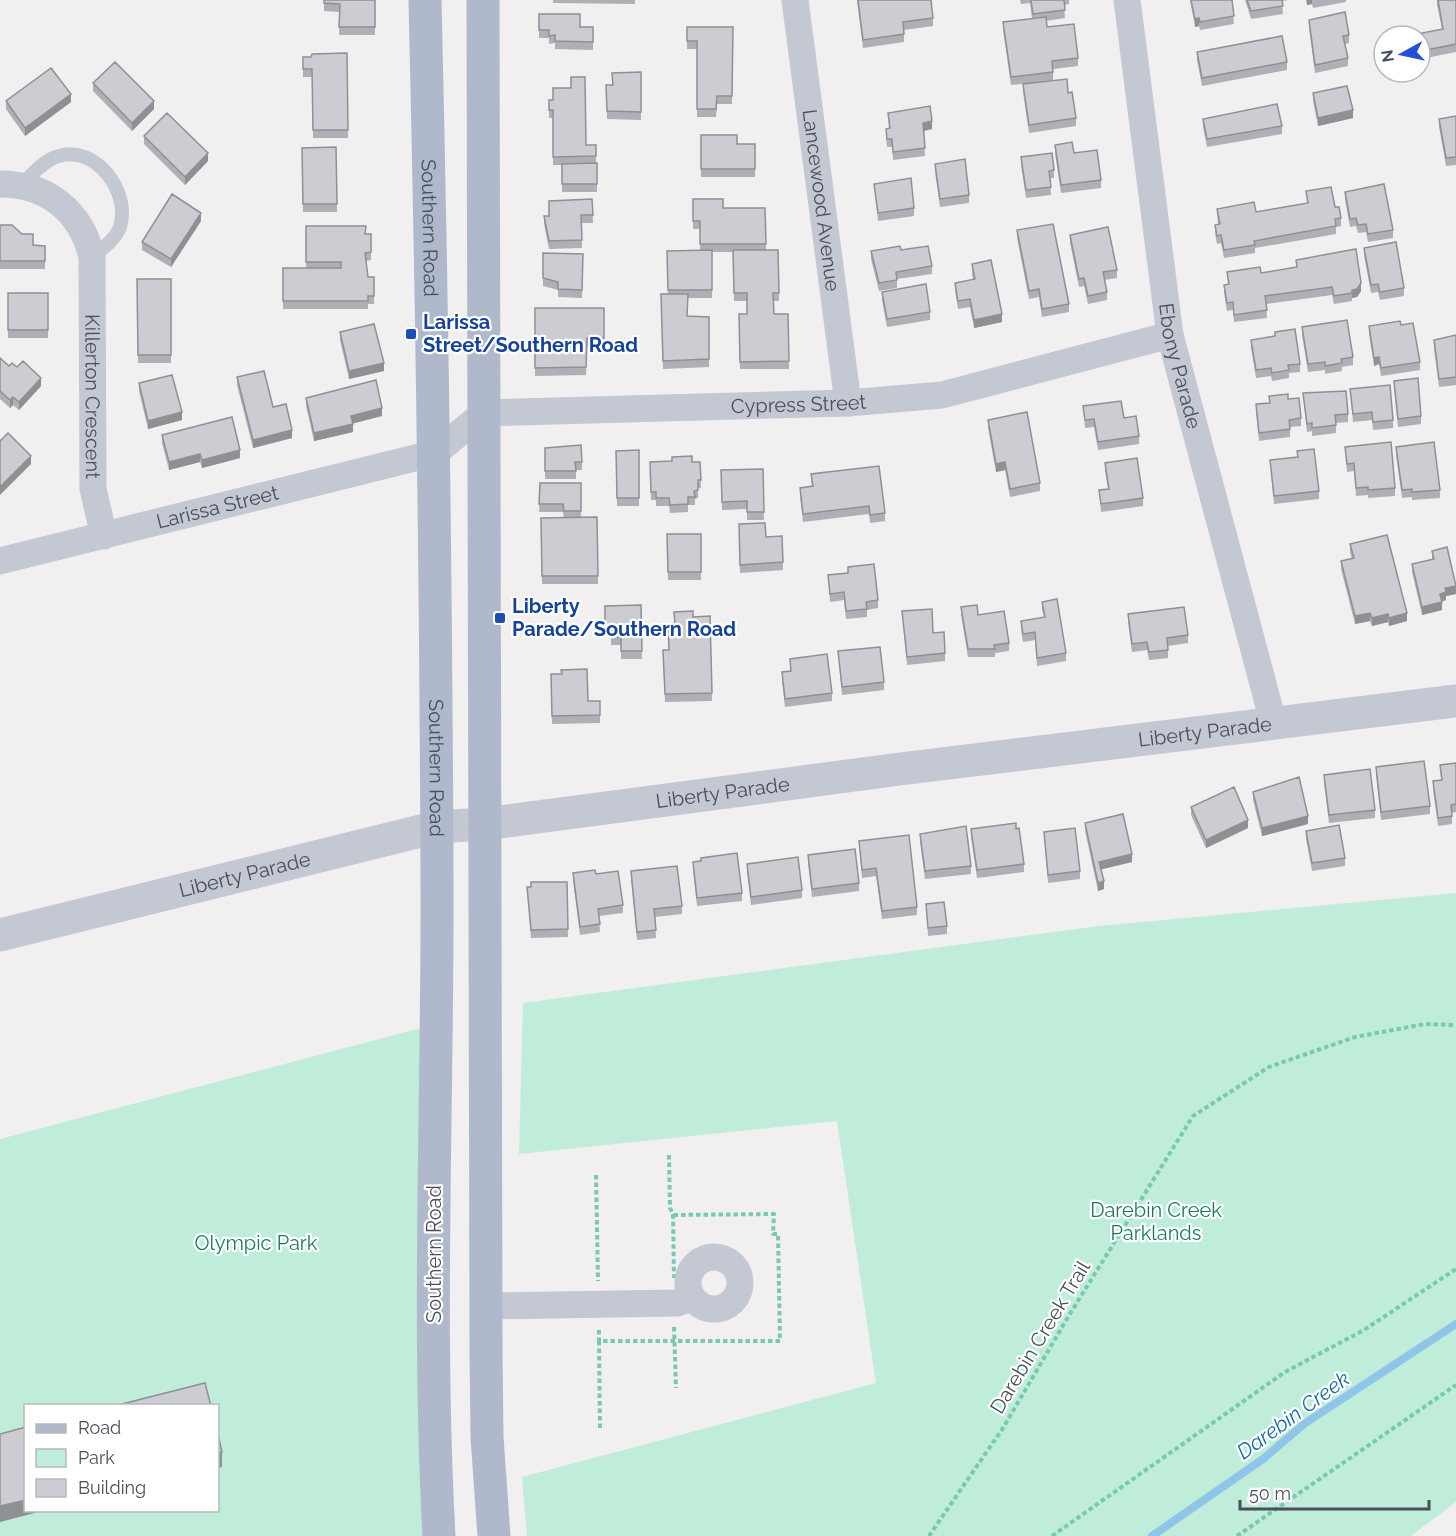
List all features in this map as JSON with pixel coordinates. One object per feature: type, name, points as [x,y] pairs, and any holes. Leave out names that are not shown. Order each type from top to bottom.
[{"type":"main road","name":"Southern Road","points":[[426,0],[435,453],[437,827],[434,1193],[435,1466],[439,1536]]},
{"type":"main road","points":[[483,0],[486,1306],[488,1437],[494,1536]]},
{"type":"street","name":"Lancewood Avenue","points":[[795,0],[848,403]]},
{"type":"street","name":"Ebony Parade","points":[[1127,0],[1170,334],[1274,725]]},
{"type":"street","name":"Killerton Crescent","points":[[11,184],[44,192],[72,217],[82,229],[92,257],[93,489],[104,536]]},
{"type":"street","name":"Cypress Street","points":[[484,413],[848,403],[942,395],[1170,334]]},
{"type":"street","points":[[435,453],[484,413]]},
{"type":"street","name":"Larissa Street","points":[[0,561],[435,453]]},
{"type":"street","name":"Liberty Parade","points":[[0,935],[437,827],[485,824],[900,769],[1456,701]]},
{"type":"street","points":[[486,1306],[683,1300]]},
{"type":"lane","name":"Killerton Crescent","points":[[11,184],[48,160],[67,154],[86,156],[117,186],[121,200],[119,228],[111,240],[92,257]]},
{"type":"path","name":"Darebin Creek Trail","points":[[929,1536],[1003,1428],[1068,1317],[1193,1116],[1269,1067],[1354,1036],[1425,1024],[1456,1025]]},
{"type":"path","points":[[669,1155],[674,1277],[670,1284],[683,1300],[676,1388]]},
{"type":"path","points":[[596,1175],[598,1290]]},
{"type":"path","points":[[673,1215],[774,1214],[773,1234],[778,1234],[780,1341],[690,1340]]},
{"type":"path","points":[[1052,1536],[1285,1372],[1365,1330],[1456,1269]]},
{"type":"path","points":[[599,1341],[600,1430]]},
{"type":"path","points":[[1237,1536],[1456,1385]]},
{"type":"green space","name":"Darebin Creek Parklands","points":[[1456,893],[1456,1502],[1411,1536],[527,1536],[522,1477],[876,1383],[837,1121],[519,1154],[523,1003],[1099,926]]},
{"type":"green space","name":"Olympic Park","points":[[421,1028],[426,1536],[0,1536],[0,1139]]},
{"type":"building","points":[[324,0],[375,0],[375,27],[339,27],[340,4],[324,3]]},
{"type":"building","points":[[858,0],[931,0],[933,18],[903,22],[904,34],[863,40]]},
{"type":"building","points":[[1031,0],[1064,0],[1065,10],[1033,14]]},
{"type":"building","points":[[1191,0],[1232,0],[1234,16],[1200,22],[1199,18],[1195,19]]},
{"type":"building","points":[[1247,0],[1282,0],[1283,6],[1251,11]]},
{"type":"building","points":[[1438,0],[1456,0],[1456,44],[1432,49],[1432,31],[1443,29]]},
{"type":"building","points":[[1345,12],[1349,35],[1343,36],[1348,58],[1315,65],[1309,20]]},
{"type":"building","points":[[539,14],[580,14],[580,27],[593,27],[593,42],[555,41],[555,35],[549,36],[549,30],[539,30]]},
{"type":"building","points":[[1046,17],[1047,27],[1074,24],[1078,58],[1052,61],[1053,72],[1011,77],[1003,22]]},
{"type":"building","points":[[687,27],[733,27],[732,96],[717,96],[716,109],[697,109],[697,41],[687,41]]},
{"type":"building","points":[[1282,36],[1287,62],[1202,78],[1197,52]]},
{"type":"building","points":[[347,53],[348,130],[313,130],[312,69],[303,69],[303,57],[311,57],[312,54]]},
{"type":"building","points":[[115,62],[154,101],[132,123],[93,83]]},
{"type":"building","points":[[51,68],[71,94],[25,128],[6,101]]},
{"type":"building","points":[[641,72],[641,112],[607,111],[606,85],[613,85],[612,73]]},
{"type":"building","points":[[571,77],[585,77],[586,145],[596,145],[596,156],[553,157],[553,110],[549,110],[549,100],[553,100],[553,88],[571,88]]},
{"type":"building","points":[[1067,79],[1068,93],[1072,92],[1076,118],[1029,125],[1023,84]]},
{"type":"building","points":[[1347,86],[1353,110],[1318,118],[1313,93]]},
{"type":"building","points":[[1277,104],[1282,126],[1207,139],[1203,119]]},
{"type":"building","points":[[930,106],[932,121],[923,123],[925,148],[893,152],[892,139],[887,139],[886,129],[890,128],[888,113]]},
{"type":"building","points":[[167,113],[208,153],[185,177],[144,136]]},
{"type":"building","points":[[1456,116],[1456,157],[1446,158],[1439,119]]},
{"type":"building","points":[[701,135],[737,135],[737,144],[755,144],[755,169],[701,169]]},
{"type":"building","points":[[1072,142],[1074,153],[1097,150],[1101,180],[1061,185],[1055,145]]},
{"type":"building","points":[[336,147],[337,204],[303,204],[302,148]]},
{"type":"building","points":[[1052,153],[1054,170],[1049,171],[1051,187],[1026,190],[1021,157]]},
{"type":"building","points":[[965,159],[969,195],[940,199],[935,164]]},
{"type":"building","points":[[597,163],[597,184],[562,184],[562,164]]},
{"type":"building","points":[[911,178],[914,208],[878,213],[874,184]]},
{"type":"building","points":[[1384,184],[1393,230],[1368,234],[1366,224],[1358,225],[1356,218],[1350,219],[1345,192]]},
{"type":"building","points":[[1331,187],[1335,207],[1339,207],[1341,218],[1335,219],[1336,226],[1254,241],[1255,245],[1224,250],[1221,235],[1217,236],[1215,225],[1220,224],[1217,209],[1254,202],[1256,212],[1308,203],[1306,191]]},
{"type":"building","points":[[172,194],[201,213],[171,259],[142,242]]},
{"type":"building","points":[[592,199],[593,215],[581,215],[582,240],[549,241],[544,216],[549,216],[549,201]]},
{"type":"building","points":[[693,199],[723,199],[723,208],[765,208],[766,244],[700,244],[700,221],[693,221]]},
{"type":"building","points":[[1053,224],[1069,304],[1042,309],[1039,289],[1029,291],[1017,230]]},
{"type":"building","points":[[0,225],[12,225],[22,234],[33,234],[33,245],[45,246],[45,261],[0,261]]},
{"type":"building","points":[[306,226],[366,226],[365,234],[371,234],[371,252],[365,253],[368,277],[374,277],[374,296],[368,296],[368,301],[283,301],[283,268],[341,268],[341,262],[306,262]]},
{"type":"building","points":[[1108,227],[1117,270],[1103,272],[1107,292],[1088,296],[1084,278],[1079,279],[1070,235]]},
{"type":"building","points":[[1396,242],[1404,288],[1380,292],[1378,284],[1371,285],[1364,248]]},
{"type":"building","points":[[900,246],[901,250],[928,246],[932,266],[896,272],[897,280],[879,283],[871,251]]},
{"type":"building","points":[[1356,249],[1361,283],[1357,289],[1352,290],[1352,293],[1334,296],[1332,287],[1265,296],[1267,310],[1234,315],[1233,302],[1227,303],[1224,285],[1229,284],[1227,272],[1260,267],[1261,273],[1297,267],[1296,260]]},
{"type":"building","points":[[712,250],[712,290],[668,290],[667,251]]},
{"type":"building","points":[[733,250],[778,250],[779,293],[773,293],[774,314],[788,314],[789,361],[740,362],[739,314],[747,314],[747,293],[734,293]]},
{"type":"building","points":[[543,253],[583,254],[582,290],[558,289],[558,282],[543,278]]},
{"type":"building","points":[[991,260],[1002,314],[974,320],[970,299],[958,301],[955,283],[975,279],[972,264]]},
{"type":"building","points":[[137,279],[171,279],[171,355],[138,355]]},
{"type":"building","points":[[926,284],[930,312],[887,319],[882,292]]},
{"type":"building","points":[[8,293],[48,293],[48,330],[8,330]]},
{"type":"building","points":[[661,294],[688,294],[687,316],[709,317],[709,359],[663,361]]},
{"type":"building","points":[[535,308],[604,308],[604,338],[587,338],[586,367],[535,368]]},
{"type":"building","points":[[1347,320],[1353,357],[1341,359],[1342,363],[1325,366],[1325,362],[1308,364],[1302,327]]},
{"type":"building","points":[[1400,321],[1401,325],[1413,323],[1420,362],[1381,368],[1379,357],[1374,358],[1369,326]]},
{"type":"building","points":[[374,324],[384,363],[349,371],[340,332]]},
{"type":"building","points":[[1295,329],[1300,364],[1288,365],[1289,370],[1272,373],[1271,368],[1256,370],[1251,340],[1275,336],[1275,332]]},
{"type":"building","points":[[1456,335],[1456,377],[1439,379],[1434,340]]},
{"type":"building","points":[[0,358],[9,366],[12,363],[17,367],[23,361],[41,378],[19,402],[13,397],[10,400],[0,391]]},
{"type":"building","points":[[264,371],[273,407],[286,404],[292,430],[253,440],[237,377]]},
{"type":"building","points":[[172,375],[182,412],[148,421],[139,383]]},
{"type":"building","points":[[1418,378],[1421,416],[1398,419],[1394,381]]},
{"type":"building","points":[[376,380],[382,408],[351,416],[353,424],[314,433],[306,398]]},
{"type":"building","points":[[1390,385],[1393,420],[1373,422],[1372,412],[1353,414],[1350,389]]},
{"type":"building","points":[[1346,391],[1348,414],[1335,415],[1336,425],[1312,428],[1312,423],[1307,424],[1303,393]]},
{"type":"building","points":[[1288,394],[1288,399],[1299,398],[1301,418],[1289,420],[1290,429],[1259,433],[1256,404],[1270,403],[1269,396]]},
{"type":"building","points":[[1121,401],[1124,418],[1136,416],[1139,436],[1098,442],[1094,419],[1085,420],[1083,406]]},
{"type":"building","points":[[1027,412],[1040,483],[1010,489],[1005,462],[996,464],[988,420]]},
{"type":"building","points":[[232,417],[240,450],[202,460],[200,454],[169,462],[162,435]]},
{"type":"building","points":[[8,433],[31,456],[0,487],[0,441]]},
{"type":"building","points":[[1391,442],[1395,488],[1368,490],[1368,487],[1356,488],[1354,463],[1347,464],[1345,447]]},
{"type":"building","points":[[1434,442],[1440,490],[1412,492],[1412,489],[1402,490],[1396,447]]},
{"type":"building","points":[[581,445],[582,462],[575,462],[576,471],[545,471],[545,448]]},
{"type":"building","points":[[1314,449],[1319,491],[1274,496],[1270,460],[1298,457],[1297,451]]},
{"type":"building","points":[[639,450],[639,498],[617,498],[616,451]]},
{"type":"building","points":[[692,456],[692,462],[700,462],[701,480],[698,480],[698,490],[694,491],[695,497],[688,497],[688,504],[670,505],[669,498],[656,498],[656,492],[651,492],[650,462],[672,461],[672,457]]},
{"type":"building","points":[[1137,458],[1143,498],[1101,504],[1099,490],[1109,489],[1105,463]]},
{"type":"building","points":[[879,466],[885,513],[870,515],[869,506],[803,514],[800,488],[813,486],[811,474]]},
{"type":"building","points":[[763,469],[764,512],[747,512],[747,501],[722,502],[721,470]]},
{"type":"building","points":[[540,483],[581,483],[581,511],[564,511],[563,504],[539,504]]},
{"type":"building","points":[[597,517],[598,576],[542,576],[541,518]]},
{"type":"building","points":[[765,523],[766,537],[782,536],[783,562],[740,565],[739,524]]},
{"type":"building","points":[[667,534],[701,534],[701,572],[668,572]]},
{"type":"building","points":[[1387,535],[1407,613],[1389,618],[1388,614],[1372,618],[1370,613],[1355,616],[1341,561],[1354,558],[1350,544]]},
{"type":"building","points":[[1447,547],[1456,586],[1445,588],[1446,592],[1440,594],[1442,602],[1422,607],[1412,564],[1434,559],[1432,551]]},
{"type":"building","points":[[874,564],[878,600],[866,602],[867,609],[846,611],[844,592],[830,594],[828,575],[848,573],[848,567]]},
{"type":"building","points":[[1057,599],[1066,653],[1037,658],[1035,632],[1023,634],[1021,621],[1045,617],[1042,602]]},
{"type":"building","points":[[641,605],[642,651],[621,651],[621,637],[611,637],[611,627],[605,627],[605,606]]},
{"type":"building","points":[[977,605],[978,615],[1004,611],[1009,643],[994,645],[995,649],[968,649],[961,607]]},
{"type":"building","points":[[1184,607],[1188,635],[1167,638],[1168,650],[1149,652],[1147,642],[1132,644],[1128,614]]},
{"type":"building","points":[[932,609],[933,633],[944,632],[945,653],[907,657],[902,611]]},
{"type":"building","points":[[693,611],[693,617],[710,616],[712,693],[665,694],[663,650],[669,650],[668,625],[675,625],[674,612]]},
{"type":"building","points":[[880,647],[884,682],[842,687],[838,651]]},
{"type":"building","points":[[827,654],[832,693],[785,699],[782,672],[791,671],[790,659]]},
{"type":"building","points":[[587,669],[588,701],[600,701],[600,715],[552,716],[551,674],[562,674],[561,670]]},
{"type":"building","points":[[1424,761],[1430,806],[1381,812],[1376,767]]},
{"type":"building","points":[[1456,763],[1456,804],[1451,805],[1452,816],[1438,818],[1433,781],[1442,780],[1440,765]]},
{"type":"building","points":[[1370,769],[1375,810],[1329,815],[1324,775]]},
{"type":"building","points":[[1299,777],[1308,816],[1262,828],[1253,792]]},
{"type":"building","points":[[1234,787],[1248,820],[1206,840],[1191,807]]},
{"type":"building","points":[[1123,814],[1132,854],[1099,862],[1104,881],[1098,883],[1085,823]]},
{"type":"building","points":[[1016,823],[1016,829],[1019,828],[1024,864],[977,870],[971,829]]},
{"type":"building","points":[[1339,825],[1345,858],[1312,863],[1306,831]]},
{"type":"building","points":[[966,826],[971,866],[925,871],[920,834]]},
{"type":"building","points":[[1075,828],[1080,871],[1048,875],[1044,832]]},
{"type":"building","points":[[909,835],[917,907],[882,911],[876,868],[862,870],[859,841]]},
{"type":"building","points":[[855,849],[859,883],[812,889],[808,855]]},
{"type":"building","points":[[737,853],[742,893],[697,898],[693,862],[701,861],[701,858]]},
{"type":"building","points":[[798,857],[802,890],[751,897],[747,864]]},
{"type":"building","points":[[677,866],[682,906],[654,909],[656,930],[637,932],[631,871]]},
{"type":"building","points":[[595,870],[596,874],[618,871],[623,905],[598,909],[600,924],[580,927],[573,873]]},
{"type":"building","points":[[531,882],[567,882],[568,929],[531,930],[527,887],[531,887]]},
{"type":"building","points":[[944,902],[947,926],[928,928],[926,904]]},
{"type":"building","points":[[205,1383],[210,1404],[122,1404]]},
{"type":"building","points":[[24,1428],[24,1500],[0,1506],[0,1434]]},
{"type":"waterway","name":"Darebin Creek","points":[[1152,1536],[1263,1459],[1304,1424],[1456,1324]]},
{"type":"place","name":"Larissa Street/Southern Road","points":[[411,334]]},
{"type":"place","name":"Liberty Parade/Southern Road","points":[[500,618]]}]
